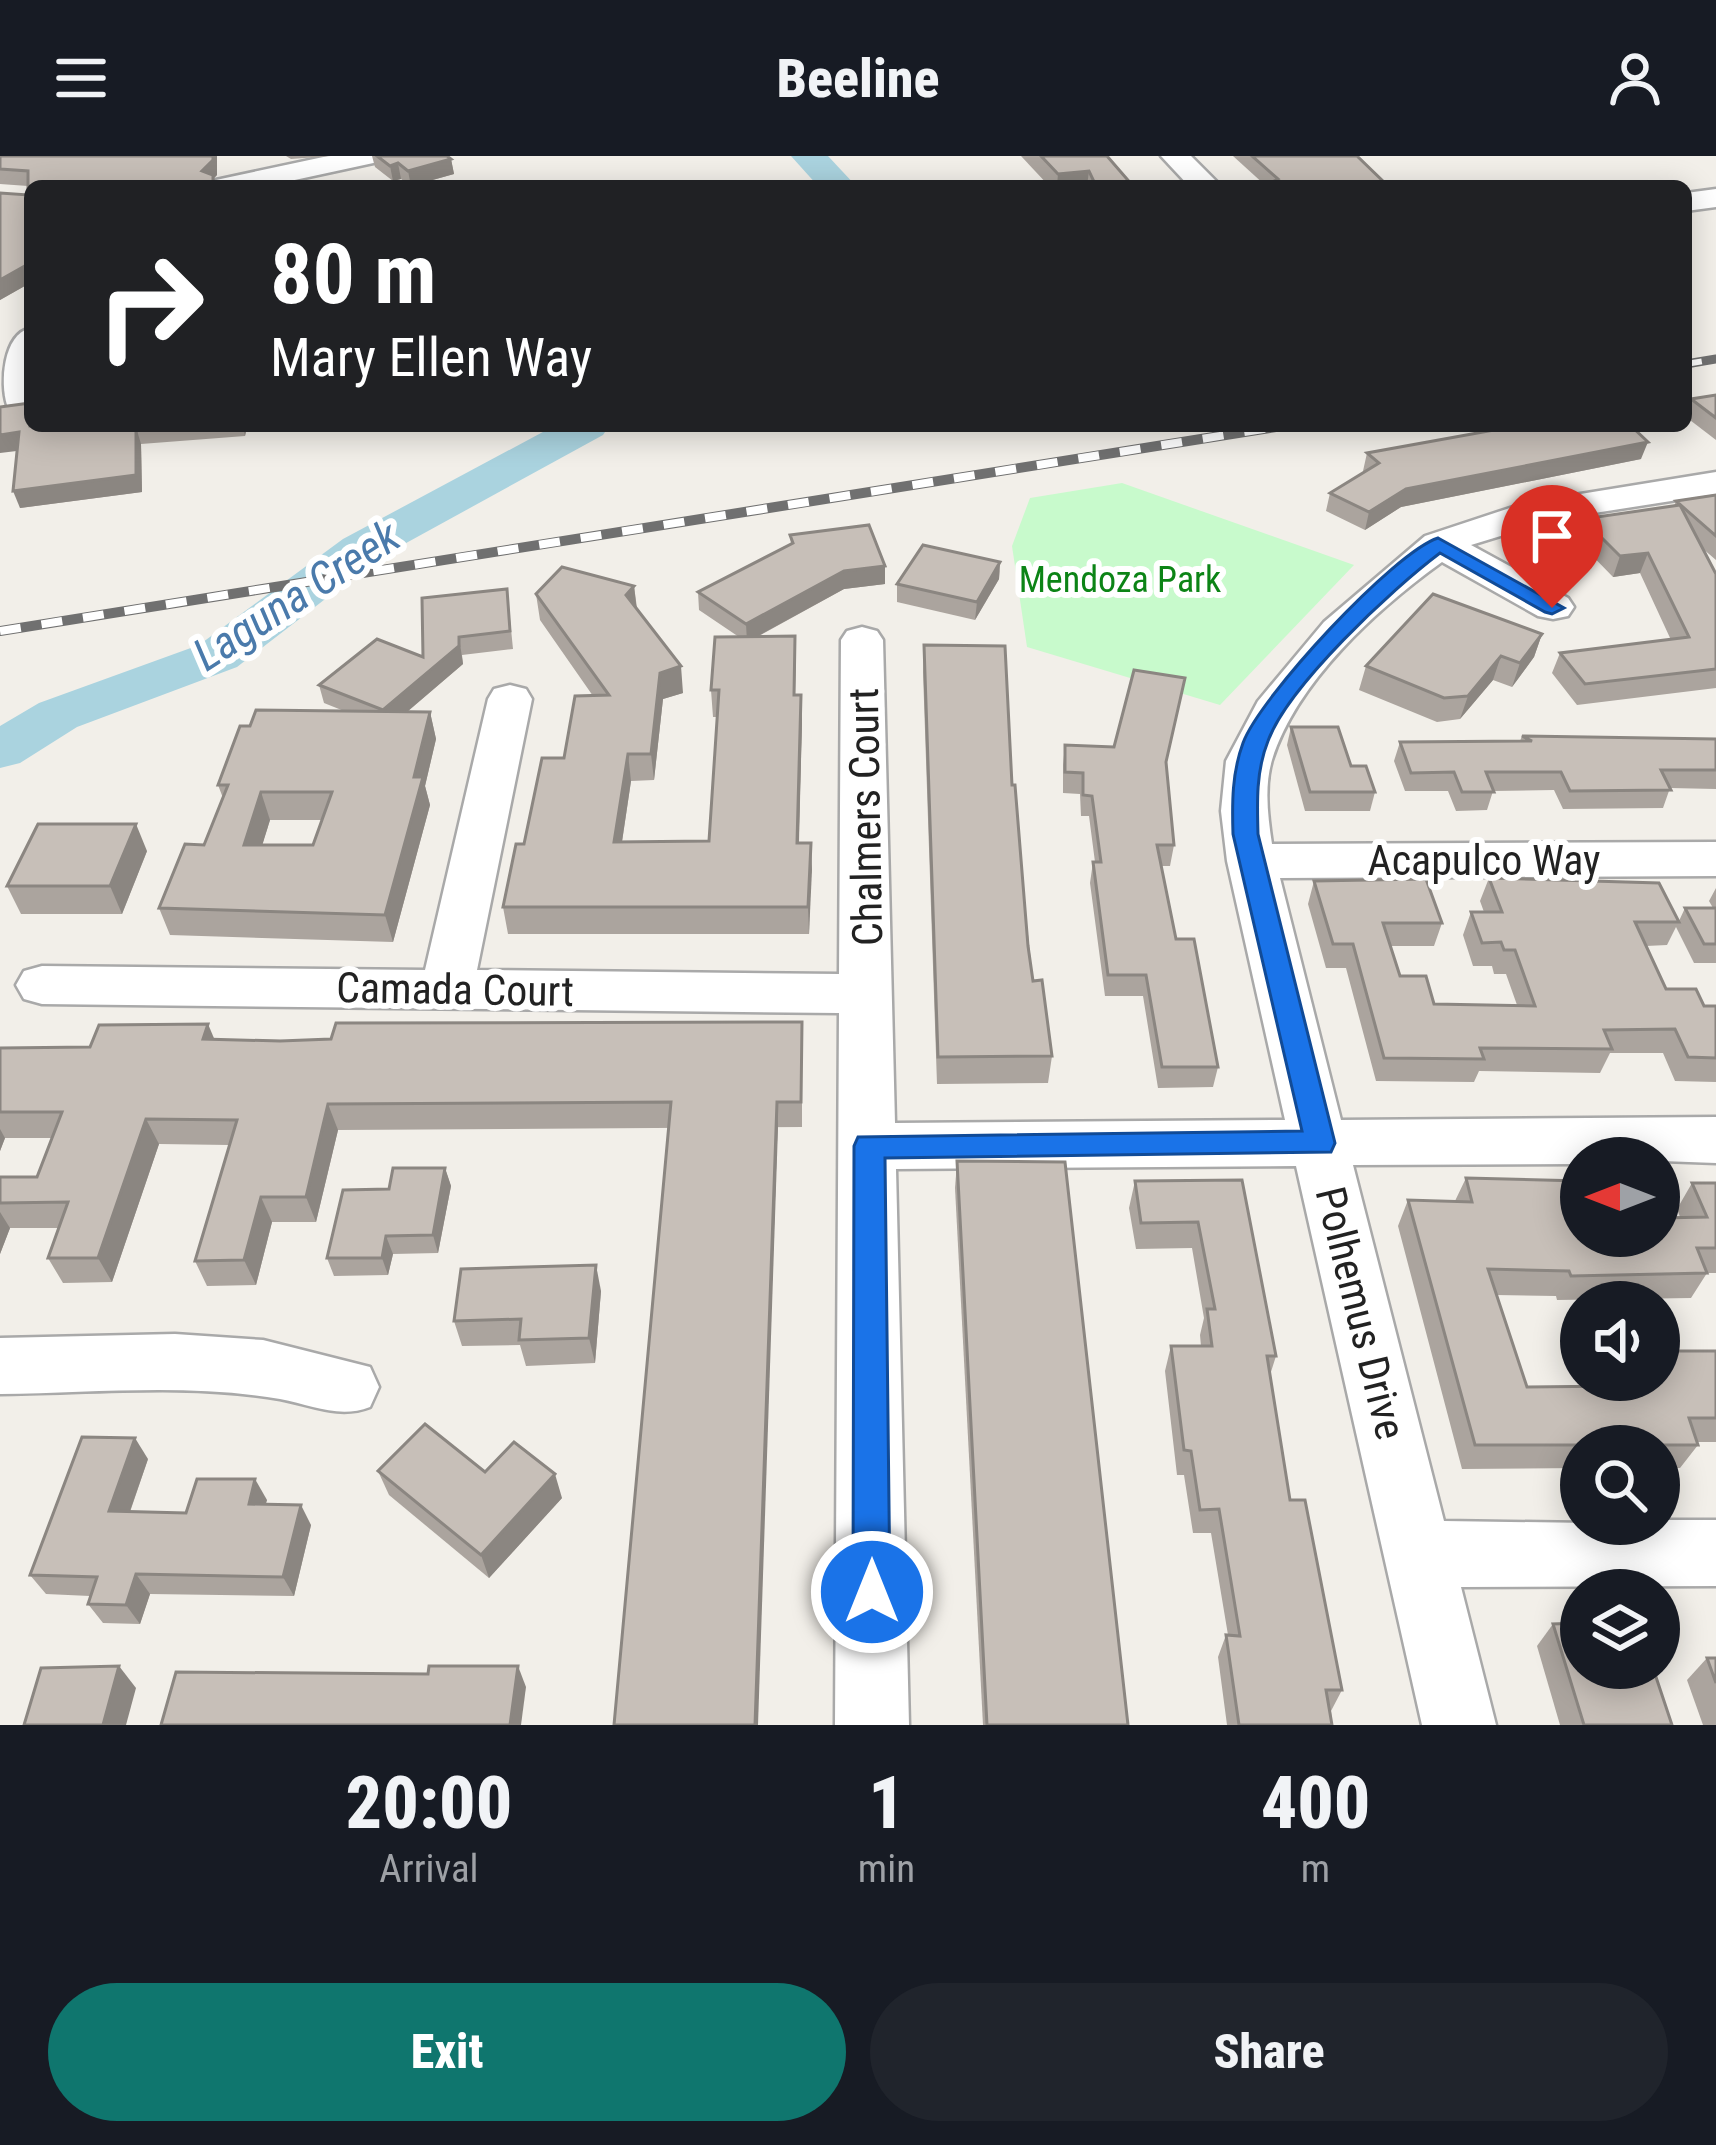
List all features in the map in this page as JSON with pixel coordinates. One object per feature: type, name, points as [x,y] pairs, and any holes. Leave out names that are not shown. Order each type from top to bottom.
[{"type":"street","points":[[262,180],[368,156]]},
{"type":"street","points":[[1175,156],[1200,180]]},
{"type":"street","points":[[16,399],[24,354]]},
{"type":"street","name":"Polhemus Drive","points":[[1459,1725],[1251,861],[1244,784],[1266,719],[1394,577],[1438,544],[1509,520],[1716,483]]},
{"type":"street","points":[[1438,544],[1552,608]]},
{"type":"street","name":"Chalmers Court","points":[[862,640],[872,1725]]},
{"type":"street","points":[[447,989],[510,699]]},
{"type":"street","name":"Acapulco Way","points":[[1251,861],[1716,859]]},
{"type":"street","name":"Camada Court","points":[[42,985],[867,994]]},
{"type":"street","points":[[869,1146],[1716,1140]]},
{"type":"street","points":[[0,1366],[230,1365],[275,1368],[347,1388]]},
{"type":"street","points":[[1420,1554],[1716,1552]]},
{"type":"green space","name":"Mendoza Park","points":[[1122,483],[1354,565],[1220,705],[1027,647],[1012,546],[1030,498]]},
{"type":"building","points":[[0,156],[213,156],[202,171],[213,175],[213,180],[28,180],[28,171],[0,169]]},
{"type":"building","points":[[377,156],[447,156],[451,159],[408,171]]},
{"type":"building","points":[[1041,156],[1107,156],[1128,180],[1093,180],[1089,171],[1058,174]]},
{"type":"building","points":[[1252,156],[1357,156],[1382,180],[1276,180]]},
{"type":"building","points":[[0,193],[24,195],[24,266],[0,280]]},
{"type":"building","points":[[1716,395],[1716,418],[1692,400]]},
{"type":"building","points":[[24,404],[24,432],[136,432],[136,475],[13,491],[19,432],[0,435],[0,407]]},
{"type":"building","points":[[1483,432],[1637,432],[1648,442],[1406,489],[1369,512],[1330,493],[1379,463],[1367,453]]},
{"type":"building","points":[[1716,495],[1716,536],[1676,501]]},
{"type":"building","points":[[1680,505],[1716,574],[1716,669],[1585,684],[1560,653],[1689,637],[1648,553],[1620,556],[1583,519]]},
{"type":"building","points":[[869,525],[885,566],[844,571],[746,624],[698,592],[793,543],[790,535]]},
{"type":"building","points":[[923,545],[1000,562],[977,602],[897,584]]},
{"type":"building","points":[[562,567],[634,586],[626,595],[681,666],[660,673],[651,754],[628,754],[614,842],[709,841],[719,690],[711,690],[715,637],[795,636],[794,695],[801,695],[797,843],[811,843],[808,907],[503,907],[516,844],[524,844],[542,758],[564,758],[575,696],[609,695],[536,594]]},
{"type":"building","points":[[507,589],[510,631],[459,637],[459,646],[383,710],[319,685],[377,639],[423,657],[422,598]]},
{"type":"building","points":[[1433,594],[1542,634],[1520,663],[1501,656],[1468,696],[1444,698],[1366,666]]},
{"type":"building","points":[[924,645],[1005,646],[1012,785],[1028,946],[1033,981],[1042,980],[1052,1056],[938,1057]]},
{"type":"building","points":[[1134,670],[1185,678],[1166,762],[1174,845],[1157,845],[1176,939],[1194,939],[1218,1067],[1162,1067],[1146,975],[1108,975],[1093,862],[1101,862],[1092,796],[1083,795],[1083,773],[1065,772],[1065,745],[1114,747]]},
{"type":"building","points":[[256,710],[430,712],[414,777],[423,777],[385,915],[159,908],[185,844],[204,845],[228,785],[218,785],[240,726],[250,726]],"holes":[[[261,792],[332,792],[313,845],[244,845]]]},
{"type":"building","points":[[1291,727],[1338,727],[1351,766],[1366,766],[1375,792],[1310,792]]},
{"type":"building","points":[[1522,736],[1716,739],[1716,770],[1661,770],[1671,790],[1570,791],[1561,772],[1486,772],[1494,792],[1462,792],[1454,772],[1411,773],[1400,742],[1532,741]]},
{"type":"building","points":[[38,824],[136,824],[110,886],[7,886]]},
{"type":"building","points":[[1489,878],[1659,883],[1679,922],[1635,922],[1666,989],[1696,989],[1704,1006],[1716,1006],[1716,1058],[1688,1057],[1675,1029],[1604,1030],[1612,1049],[1480,1048],[1484,1059],[1384,1058],[1353,944],[1333,944],[1314,881],[1426,879],[1442,923],[1383,923],[1400,976],[1426,976],[1434,1004],[1535,1006],[1515,950],[1504,950],[1501,942],[1482,943],[1471,912],[1502,912]]},
{"type":"building","points":[[1685,908],[1716,908],[1716,944],[1704,944]]},
{"type":"building","points":[[802,1022],[801,1102],[777,1102],[755,1725],[614,1725],[671,1102],[328,1104],[306,1197],[261,1197],[244,1260],[195,1261],[237,1120],[146,1119],[98,1258],[48,1258],[68,1202],[0,1203],[0,1177],[37,1177],[62,1112],[0,1112],[0,1048],[90,1047],[99,1025],[208,1024],[203,1039],[280,1041],[331,1039],[336,1023]]},
{"type":"building","points":[[957,1161],[1065,1162],[1128,1725],[987,1725]]},
{"type":"building","points":[[393,1168],[445,1168],[433,1235],[386,1236],[382,1258],[327,1258],[343,1190],[389,1189]]},
{"type":"building","points":[[1466,1178],[1560,1180],[1560,1257],[1680,1257],[1680,1218],[1707,1217],[1692,1183],[1716,1183],[1716,1248],[1697,1248],[1707,1273],[1571,1276],[1569,1271],[1488,1269],[1527,1387],[1560,1387],[1560,1401],[1680,1401],[1680,1351],[1716,1351],[1716,1418],[1689,1418],[1698,1445],[1680,1445],[1680,1425],[1560,1425],[1560,1445],[1475,1445],[1408,1200],[1472,1202]]},
{"type":"building","points":[[1242,1180],[1276,1356],[1267,1356],[1290,1500],[1305,1500],[1342,1690],[1326,1690],[1332,1725],[1239,1725],[1226,1635],[1240,1636],[1219,1509],[1200,1510],[1191,1451],[1184,1450],[1171,1346],[1212,1346],[1207,1309],[1215,1309],[1198,1222],[1141,1223],[1135,1181]]},
{"type":"building","points":[[596,1265],[589,1338],[519,1340],[521,1319],[454,1321],[461,1269]]},
{"type":"building","points":[[425,1424],[485,1472],[514,1442],[555,1474],[481,1555],[378,1471]]},
{"type":"building","points":[[82,1437],[135,1438],[109,1511],[186,1513],[197,1479],[255,1479],[249,1504],[301,1505],[283,1577],[136,1574],[126,1605],[88,1604],[97,1577],[30,1575]]},
{"type":"building","points":[[1707,1658],[1716,1658],[1716,1683]]},
{"type":"building","points":[[119,1666],[103,1725],[24,1725],[41,1668]]},
{"type":"building","points":[[429,1666],[518,1666],[510,1725],[161,1725],[176,1672],[428,1674]]},
{"type":"building","points":[[1573,1689],[1660,1689],[1672,1725],[1584,1725]]},
{"type":"waterway","name":"Laguna Creek","points":[[808,156],[832,180]]},
{"type":"waterway","name":"Laguna Creek","points":[[0,750],[58,715],[218,656],[360,549],[576,432]]},
{"type":"railway","points":[[1692,363],[1716,359]]},
{"type":"railway","points":[[0,631],[1244,432]]},
{"type":"route","points":[[872,1592],[869,1146],[1320,1143],[1246,834],[1244,784],[1256,739],[1280,700],[1394,577],[1438,544],[1552,608]]}]
